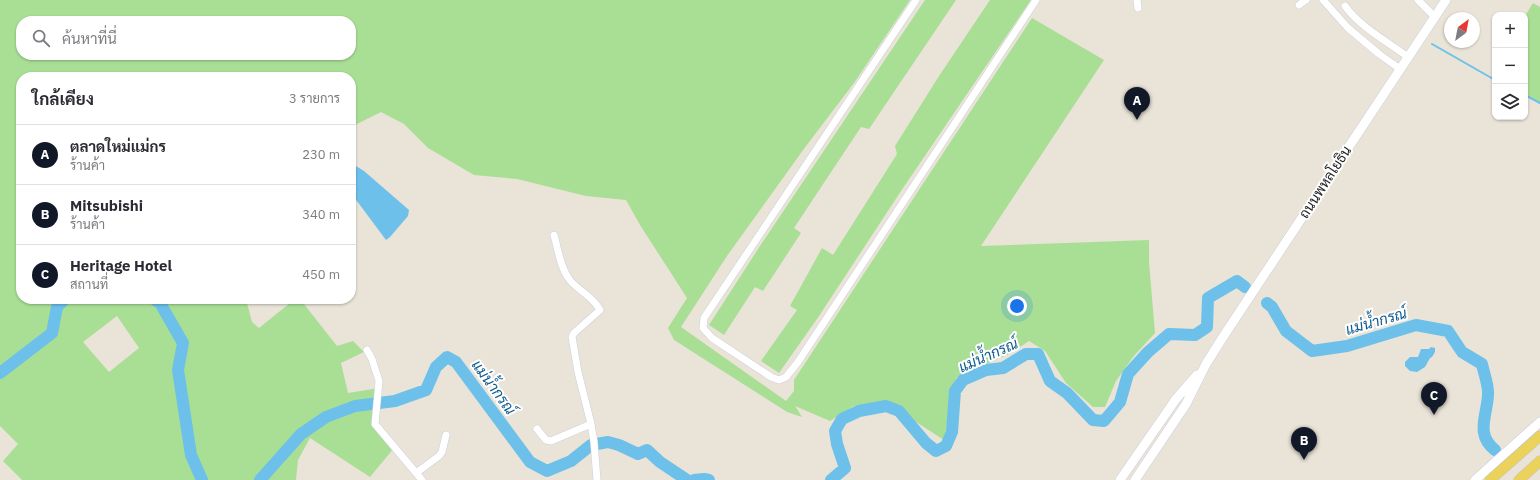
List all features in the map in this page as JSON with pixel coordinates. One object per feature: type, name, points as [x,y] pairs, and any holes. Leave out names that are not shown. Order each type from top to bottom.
[{"type":"main road","name":"ถนนพหลโยธิน","points":[[1135,480],[1186,404],[1206,364],[1446,0]]},
{"type":"main road","name":"ถนนพหลโยธิน","points":[[1120,480],[1176,399],[1206,364]]},
{"type":"main road","points":[[1475,480],[1540,422]]},
{"type":"main road","points":[[1490,480],[1540,436]]},
{"type":"main road","points":[[1519,480],[1540,461]]},
{"type":"street","points":[[916,0],[704,318],[703,328],[712,338],[771,377],[780,380],[786,377],[798,362],[1036,0]]},
{"type":"street","points":[[1137,0],[1138,8]]},
{"type":"street","points":[[1298,5],[1306,0]]},
{"type":"street","points":[[1322,0],[1348,28],[1379,54],[1400,69]]},
{"type":"street","points":[[1418,0],[1434,17]]},
{"type":"street","points":[[1345,6],[1351,14],[1378,36],[1408,57]]},
{"type":"street","points":[[554,235],[563,269],[569,280],[596,303],[600,310],[574,333],[572,338],[578,372],[591,424],[595,452],[596,480]]},
{"type":"street","points":[[367,350],[372,359],[379,381],[375,424],[422,480]]},
{"type":"street","points":[[537,430],[546,440],[551,441],[591,424]]},
{"type":"street","points":[[416,473],[439,456],[442,452],[446,436]]},
{"type":"green space","points":[[0,0],[910,0],[854,83],[806,146],[727,256],[681,327],[786,401],[794,391],[794,380],[1032,18],[1104,60],[981,246],[1149,240],[1149,262],[1155,333],[1133,357],[1116,381],[1105,407],[1093,407],[1066,383],[1045,351],[1029,341],[1011,353],[956,378],[944,440],[899,411],[888,402],[854,406],[830,421],[795,406],[802,417],[787,412],[674,340],[668,328],[687,298],[640,225],[626,200],[586,196],[517,179],[474,175],[428,148],[404,124],[381,112],[356,124],[356,72],[16,72],[16,304],[247,304],[252,322],[259,328],[289,304],[304,304],[337,346],[353,341],[364,352],[341,363],[348,393],[379,388],[374,425],[394,448],[370,477],[310,438],[298,460],[296,480],[22,480],[3,461],[18,444],[0,426]],"holes":[[[117,316],[139,348],[109,372],[83,342]]]},
{"type":"green space","points":[[925,0],[956,0],[869,129],[861,127],[794,228],[801,233],[763,291],[755,287],[724,335],[709,325],[760,246]]},
{"type":"green space","points":[[990,0],[1031,0],[901,191],[819,316],[779,373],[761,361],[797,310],[790,306],[822,248],[833,255],[897,154],[895,146],[939,76]]},
{"type":"green space","points":[[1533,3],[1540,7],[1540,102],[1528,96],[1527,12]]},
{"type":"water","points":[[356,166],[364,171],[409,210],[408,216],[386,240],[356,200]]},
{"type":"water","points":[[1431,347],[1435,348],[1435,352],[1425,367],[1417,372],[1410,371],[1405,366],[1405,362],[1410,357],[1418,357],[1421,349],[1429,349]]},
{"type":"waterway","points":[[1432,44],[1492,78]]},
{"type":"waterway","points":[[1528,97],[1540,103]]},
{"type":"waterway","name":"แม่น้ำกรณ์","points":[[831,480],[845,468],[837,444],[835,431],[842,419],[859,411],[886,406],[899,411],[926,443],[936,451],[946,446],[952,432],[955,391],[963,380],[986,370],[1003,368],[1026,354],[1038,354],[1050,381],[1067,393],[1093,420],[1104,421],[1120,402],[1128,374],[1148,352],[1169,334],[1195,335],[1207,327],[1208,298],[1237,281],[1245,287]]},
{"type":"waterway","name":"แม่น้ำกรณ์","points":[[1267,303],[1272,307],[1286,331],[1312,351],[1347,346],[1416,325],[1448,331],[1462,352],[1482,364],[1488,391],[1484,424],[1485,438],[1495,450]]},
{"type":"waterway","name":"แม่น้ำกรณ์","points":[[0,373],[52,333],[57,307],[60,304]]},
{"type":"waterway","name":"แม่น้ำกรณ์","points":[[161,304],[183,343],[178,370],[191,455],[202,480]]},
{"type":"waterway","name":"แม่น้ำกรณ์","points":[[260,480],[301,434],[326,417],[355,406],[395,401],[426,390],[436,367],[447,357],[456,362],[530,462],[547,471],[571,461],[591,445],[608,442],[619,445],[638,454],[647,450],[660,462],[687,480]]},
{"type":"waterway","name":"แม่น้ำกรณ์","points":[[694,480],[709,480]]},
{"type":"place","name":"ตลาดใหม่แม่กร","points":[[1137,120]]},
{"type":"place","name":"Heritage Hotel","points":[[1434,415]]},
{"type":"place","name":"Mitsubishi","points":[[1304,460]]}]
